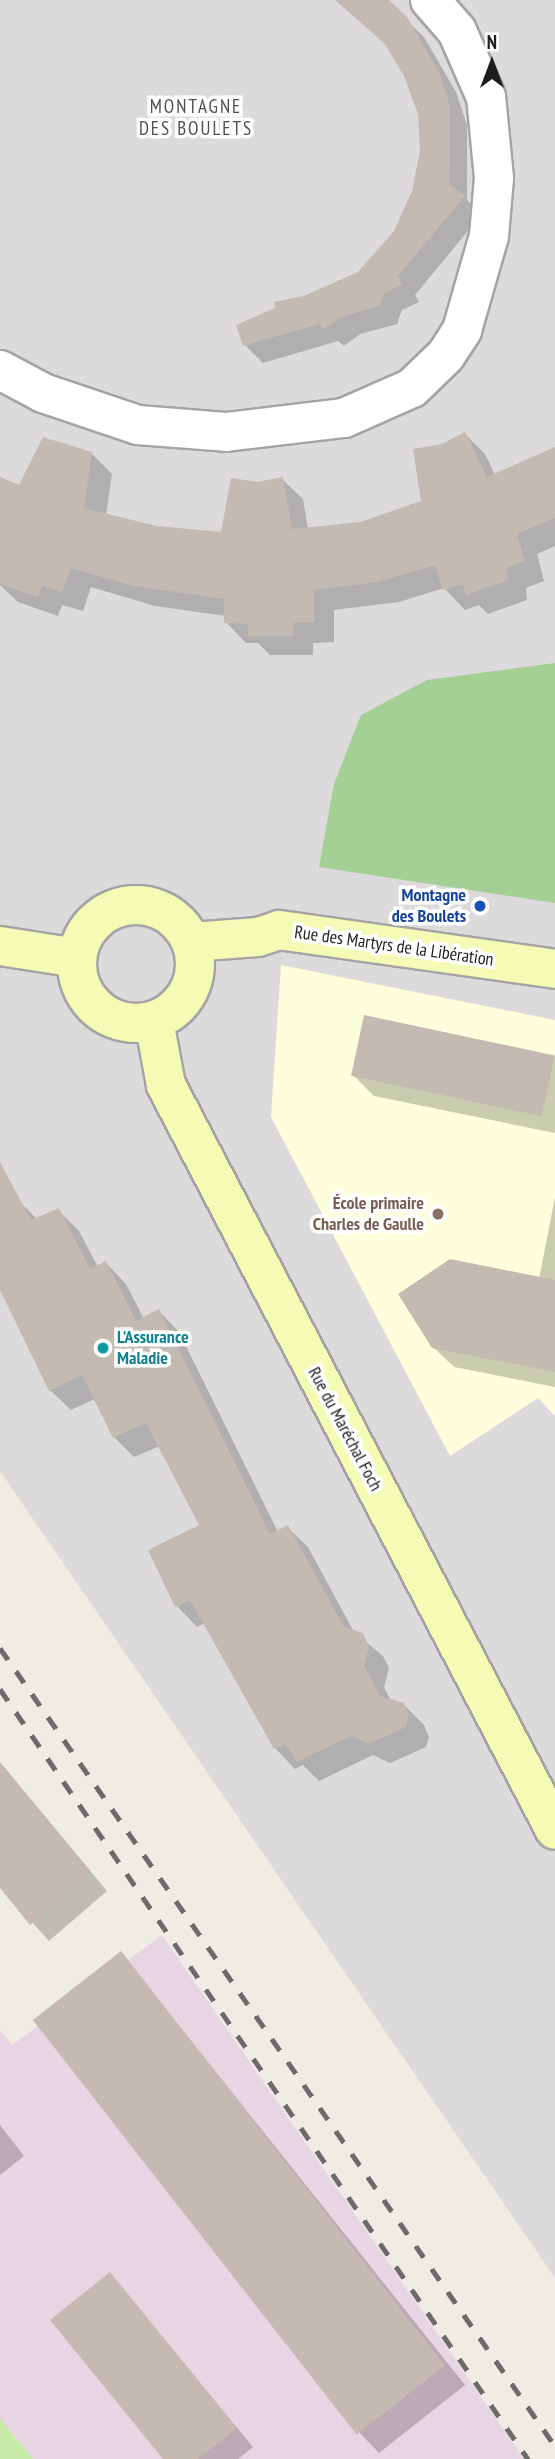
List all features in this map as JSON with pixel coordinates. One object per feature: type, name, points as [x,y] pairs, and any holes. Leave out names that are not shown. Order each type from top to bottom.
[{"type":"main road","points":[[128,906],[147,906],[166,913],[191,942],[196,960],[190,989],[172,1012],[154,1021],[135,1024],[99,1010],[85,996],[77,958],[82,939],[93,923],[109,911],[128,906]]},
{"type":"main road","name":"Rue des Martyrs de la Libération","points":[[191,942],[258,937],[279,930],[555,969]]},
{"type":"main road","points":[[0,946],[77,958]]},
{"type":"main road","name":"Rue du Maréchal Foch","points":[[154,1021],[166,1085],[555,1830]]},
{"type":"street","points":[[0,370],[43,393],[138,425],[226,432],[344,418],[412,388],[446,355],[462,330],[489,236],[494,178],[486,97],[457,31],[430,0]]},
{"type":"shaded area","points":[[0,0],[555,0],[555,2278],[0,1471]]},
{"type":"shaded area","name":"École primaire Charles de Gaulle","points":[[281,965],[555,1020],[555,1416],[538,1398],[450,1456],[271,1117]]},
{"type":"shaded area","points":[[162,1935],[524,2459],[0,2459],[0,2030],[12,2045]]},
{"type":"green space","points":[[555,663],[555,903],[319,867],[334,784],[361,715],[427,680]]},
{"type":"green space","points":[[0,2418],[33,2459],[0,2459]]},
{"type":"building","points":[[335,0],[389,0],[407,17],[439,72],[450,106],[449,183],[465,196],[398,276],[402,284],[385,293],[379,306],[342,317],[324,329],[319,324],[243,346],[236,325],[275,308],[274,302],[304,296],[358,272],[394,231],[412,191],[420,151],[418,114],[404,76],[385,44]]},
{"type":"building","points":[[465,432],[487,477],[555,447],[555,518],[517,534],[525,561],[507,568],[508,580],[466,595],[463,584],[443,590],[435,565],[378,582],[314,590],[314,622],[293,623],[293,636],[248,636],[248,624],[224,623],[224,599],[133,586],[71,568],[62,592],[42,586],[38,597],[0,584],[0,477],[19,485],[43,437],[92,452],[84,508],[157,526],[221,532],[231,478],[257,482],[283,477],[292,529],[360,522],[421,501],[413,449],[442,444]]},
{"type":"building","points":[[364,1015],[555,1056],[542,1116],[351,1076]]},
{"type":"building","points":[[0,1162],[31,1220],[59,1208],[90,1269],[106,1261],[136,1321],[159,1309],[270,1534],[288,1525],[344,1627],[363,1633],[369,1647],[364,1666],[380,1696],[404,1703],[409,1715],[406,1727],[369,1744],[351,1736],[297,1762],[285,1744],[274,1749],[190,1600],[175,1607],[148,1550],[199,1525],[146,1423],[113,1438],[82,1375],[49,1391],[0,1290]]},
{"type":"building","points":[[450,1259],[555,1280],[555,1372],[432,1348],[398,1294]]},
{"type":"building","points":[[0,1763],[91,1872],[30,1925],[0,1888]]},
{"type":"building","points":[[121,1951],[445,2365],[357,2434],[33,2020]]},
{"type":"building","points":[[110,2272],[237,2428],[198,2459],[163,2459],[50,2320]]},
{"type":"railway","points":[[0,1648],[555,2446]]},
{"type":"railway","points":[[0,1689],[528,2459]]},
{"type":"place","name":"Montagne des Boulets","points":[[480,906]]},
{"type":"place","name":"École primaire Charles de Gaulle","points":[[438,1214]]},
{"type":"place","name":"L'Assurance Maladie","points":[[103,1348]]},
{"type":"district","name":"MONTAGNE DES BOULETS","points":[[196,118]]}]
